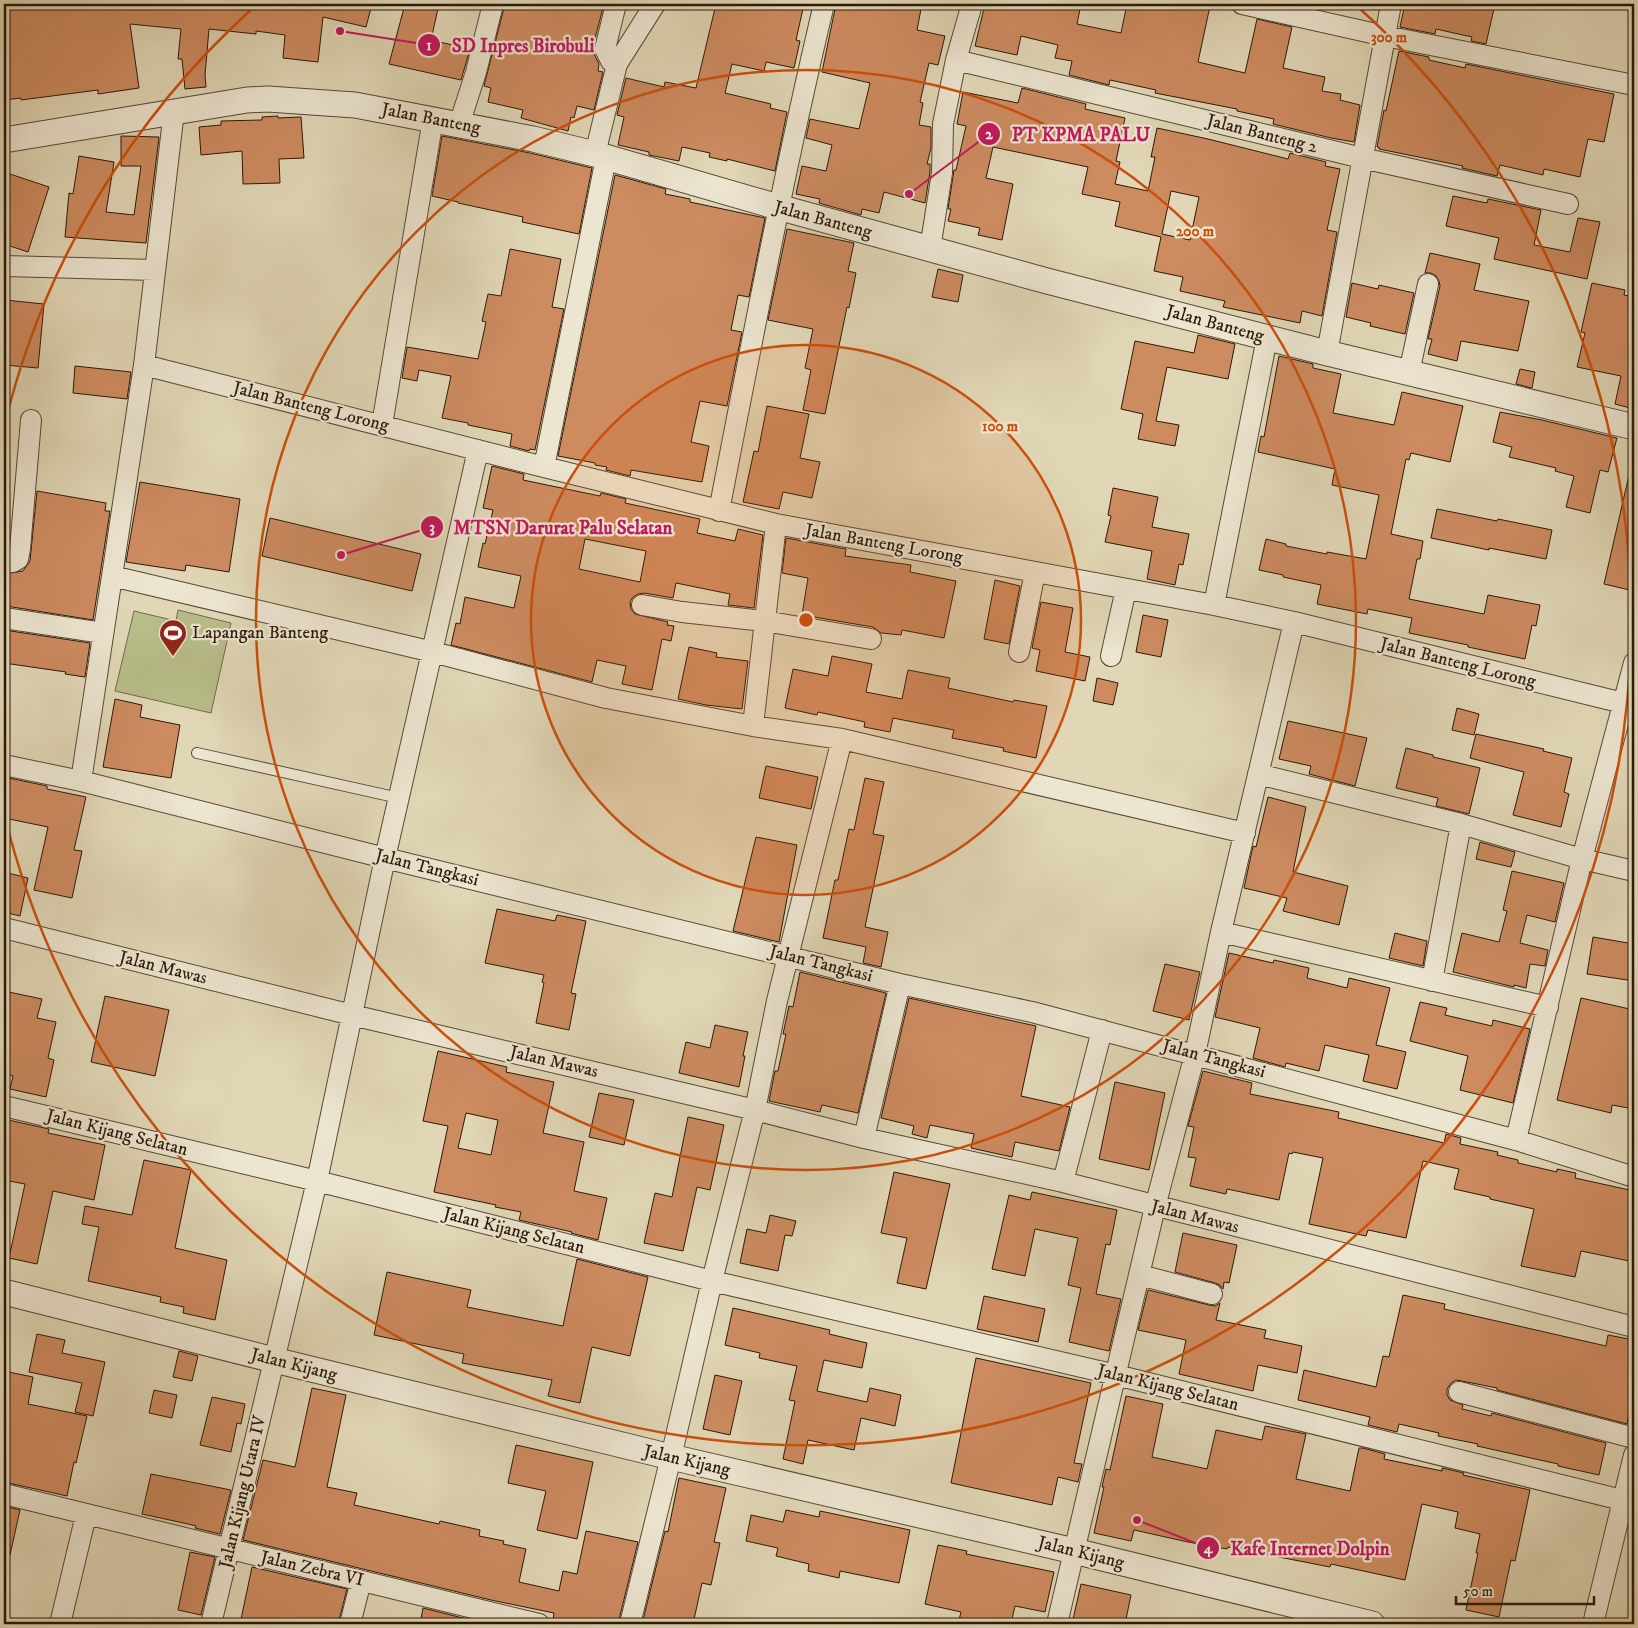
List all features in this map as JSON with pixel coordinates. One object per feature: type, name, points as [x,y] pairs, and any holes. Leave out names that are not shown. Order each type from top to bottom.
[{"type":"street","points":[[459,124],[476,72],[493,4]]},
{"type":"street","points":[[616,4],[605,48],[612,61],[617,64]]},
{"type":"street","points":[[544,467],[617,64],[655,4]]},
{"type":"street","points":[[719,511],[778,207],[824,4]]},
{"type":"street","points":[[930,249],[942,173],[943,124],[956,60],[972,4]]},
{"type":"street","points":[[1242,4],[1385,36],[1634,85]]},
{"type":"street","points":[[1327,353],[1391,4]]},
{"type":"street","name":"Jalan Banteng 2","points":[[956,60],[1362,158],[1568,204]]},
{"type":"street","name":"Jalan Banteng","points":[[4,140],[248,100],[355,106],[432,119],[533,139],[601,156],[930,249],[1267,338],[1634,427]]},
{"type":"street","points":[[81,781],[144,364],[174,111]]},
{"type":"street","points":[[382,425],[432,119]]},
{"type":"street","points":[[4,266],[155,270]]},
{"type":"street","points":[[1409,373],[1428,284]]},
{"type":"street","points":[[1214,605],[1267,338]]},
{"type":"street","name":"Jalan Banteng Lorong","points":[[144,364],[719,511],[776,524],[1214,605],[1294,622],[1623,703]]},
{"type":"street","points":[[4,562],[13,562],[18,559],[20,550],[31,420]]},
{"type":"street","points":[[274,1360],[317,1182],[386,858],[478,450]]},
{"type":"street","points":[[753,726],[776,524]]},
{"type":"street","points":[[1019,652],[1036,572]]},
{"type":"street","points":[[112,576],[433,652],[606,698],[753,726],[842,739],[1245,833]]},
{"type":"street","points":[[1111,656],[1126,589]]},
{"type":"street","points":[[642,605],[682,612],[764,621],[871,638]]},
{"type":"street","points":[[4,618],[103,633]]},
{"type":"street","points":[[1057,1624],[1155,1207],[1194,1054],[1294,622]]},
{"type":"street","points":[[1516,1140],[1582,859],[1634,663]]},
{"type":"street","points":[[630,1624],[755,1110],[776,1001],[789,957],[842,739]]},
{"type":"street","name":"Jalan Tangkasi","points":[[4,764],[81,781],[900,984],[1032,1012],[1516,1140],[1634,1177]]},
{"type":"street","points":[[1258,774],[1461,824],[1582,859],[1634,871]]},
{"type":"street","points":[[1432,981],[1461,824]]},
{"type":"street","name":"Jalan Mawas","points":[[4,928],[352,1015],[755,1110],[864,1138],[1063,1182],[1155,1207],[1634,1327]]},
{"type":"street","points":[[1221,932],[1548,1007]]},
{"type":"street","points":[[864,1138],[900,984]]},
{"type":"street","points":[[1063,1182],[1102,1030]]},
{"type":"street","name":"Jalan Kijang Selatan","points":[[4,1106],[712,1281],[1116,1374],[1628,1501]]},
{"type":"street","points":[[1140,1275],[1212,1294]]},
{"type":"street","name":"Jalan Kijang","points":[[4,1292],[671,1457],[1074,1551],[1372,1624]]},
{"type":"street","name":"Jalan Kijang Utara IV","points":[[212,1624],[274,1360]]},
{"type":"street","points":[[1459,1392],[1634,1438]]},
{"type":"street","points":[[1593,1624],[1628,1501],[1634,1455]]},
{"type":"street","name":"Jalan Zebra VI","points":[[4,1494],[361,1581],[488,1618],[539,1624]]},
{"type":"street","points":[[60,1624],[86,1515]]},
{"type":"street","points":[[350,1624],[361,1581]]},
{"type":"lane","points":[[197,753],[400,798]]},
{"type":"green space","name":"Lapangan Banteng","points":[[178,610],[231,623],[211,713],[115,691],[134,611],[176,621]]},
{"type":"building","points":[[4,4],[372,4],[366,27],[323,17],[318,62],[283,58],[285,35],[256,31],[256,34],[209,29],[205,75],[206,87],[185,89],[182,59],[178,59],[181,29],[130,24],[139,88],[98,94],[98,90],[21,100],[21,98],[4,100]]},
{"type":"building","points":[[405,4],[439,4],[431,40],[470,49],[461,80],[389,64]]},
{"type":"building","points":[[505,4],[604,4],[593,46],[594,54],[599,64],[598,71],[603,72],[594,110],[577,106],[574,118],[571,117],[568,131],[521,118],[523,110],[488,102],[491,88],[484,86]]},
{"type":"building","points":[[716,4],[804,4],[796,40],[800,41],[794,68],[766,62],[764,71],[732,64],[725,93],[771,104],[770,108],[787,112],[775,171],[727,159],[727,161],[709,157],[710,153],[682,147],[679,161],[649,155],[649,152],[618,145],[624,117],[617,115],[626,78],[664,87],[665,82],[696,88]]},
{"type":"building","points":[[836,4],[922,4],[917,30],[945,36],[938,65],[929,63],[920,102],[923,103],[919,125],[931,127],[931,148],[927,164],[930,164],[930,172],[925,203],[884,192],[879,213],[862,209],[861,215],[819,203],[820,199],[796,194],[802,166],[826,171],[832,145],[806,138],[810,119],[859,129],[870,83],[822,72]]},
{"type":"building","points":[[985,4],[1081,4],[1077,24],[1121,33],[1127,4],[1201,4],[1210,6],[1198,62],[1245,73],[1257,19],[1292,27],[1283,68],[1325,77],[1322,91],[1341,94],[1340,100],[1360,105],[1354,142],[1273,124],[1274,119],[1237,111],[1237,109],[1155,93],[1156,90],[1110,80],[1109,85],[1069,75],[1072,61],[1055,58],[1058,45],[1021,36],[1017,55],[975,46]]},
{"type":"building","points":[[1405,4],[1495,4],[1486,44],[1471,41],[1472,37],[1436,29],[1435,34],[1400,27]]},
{"type":"building","points":[[1399,51],[1429,57],[1429,60],[1465,68],[1466,64],[1614,94],[1604,142],[1588,139],[1580,177],[1544,169],[1543,175],[1500,165],[1497,176],[1462,168],[1463,166],[1379,149],[1377,147],[1384,110],[1386,111]]},
{"type":"building","points":[[1022,88],[1086,104],[1085,109],[1125,118],[1116,161],[1120,162],[1115,184],[1148,191],[1155,157],[1151,157],[1157,128],[1288,159],[1290,153],[1326,162],[1325,166],[1340,169],[1327,230],[1337,232],[1322,316],[1302,311],[1300,323],[1223,307],[1225,301],[1180,291],[1183,277],[1154,271],[1161,237],[1115,226],[1120,202],[1082,194],[1088,167],[993,147],[986,178],[1013,184],[1002,240],[978,235],[980,228],[948,221],[951,209],[948,209],[954,170],[956,170],[966,126],[957,124],[963,92],[1018,103]],"holes":[[[1171,191],[1199,197],[1190,240],[1162,234]]]},
{"type":"building","points":[[278,116],[278,118],[301,117],[304,158],[279,159],[280,183],[243,184],[242,151],[201,155],[199,127],[221,125],[221,121],[262,120],[262,117]]},
{"type":"building","points":[[121,136],[159,137],[146,243],[65,237],[69,193],[73,194],[79,156],[114,162],[106,212],[134,215],[141,166],[121,166]]},
{"type":"building","points":[[442,136],[530,153],[592,168],[579,234],[522,222],[523,217],[432,196]]},
{"type":"building","points":[[4,172],[49,187],[28,252],[4,244]]},
{"type":"building","points":[[615,175],[666,189],[665,194],[690,199],[690,202],[765,218],[749,297],[738,295],[731,330],[742,332],[727,406],[700,401],[691,442],[709,446],[702,482],[631,470],[630,476],[606,470],[607,467],[595,465],[595,463],[558,456]]},
{"type":"building","points":[[1453,196],[1487,203],[1488,199],[1541,210],[1534,245],[1570,252],[1578,218],[1600,222],[1587,279],[1494,259],[1499,238],[1446,226]]},
{"type":"building","points":[[787,229],[854,243],[848,271],[856,273],[825,414],[803,410],[811,370],[805,368],[813,329],[768,320]]},
{"type":"building","points":[[510,249],[561,259],[552,307],[564,309],[535,450],[530,449],[529,451],[510,446],[512,434],[442,418],[451,376],[419,370],[417,381],[402,378],[407,347],[478,359],[486,322],[482,321],[488,294],[501,296]]},
{"type":"building","points":[[1430,253],[1480,264],[1474,290],[1529,301],[1518,351],[1461,341],[1457,361],[1428,354],[1432,339],[1428,339],[1440,286],[1436,276],[1431,273],[1425,273]]},
{"type":"building","points":[[938,269],[963,275],[958,302],[932,297]]},
{"type":"building","points":[[1352,283],[1378,289],[1379,285],[1414,293],[1405,334],[1370,326],[1371,323],[1346,317]]},
{"type":"building","points":[[1592,283],[1625,290],[1624,295],[1634,297],[1634,409],[1615,404],[1621,376],[1577,367],[1585,333],[1581,332]]},
{"type":"building","points":[[5,300],[44,304],[38,368],[4,365]]},
{"type":"building","points":[[1198,335],[1235,344],[1228,379],[1167,367],[1156,421],[1179,425],[1175,446],[1138,439],[1143,414],[1121,409],[1135,341],[1194,353]]},
{"type":"building","points":[[1279,356],[1313,364],[1313,368],[1341,374],[1333,413],[1394,425],[1402,392],[1463,406],[1450,462],[1411,453],[1409,460],[1406,459],[1391,534],[1423,541],[1420,559],[1417,559],[1409,599],[1484,614],[1488,595],[1540,605],[1536,626],[1532,625],[1525,659],[1409,633],[1412,618],[1368,609],[1367,614],[1317,604],[1321,585],[1259,570],[1266,539],[1286,544],[1286,546],[1366,559],[1379,495],[1332,485],[1335,469],[1258,452],[1261,436],[1264,437]]},
{"type":"building","points":[[75,366],[131,372],[127,399],[73,393]]},
{"type":"building","points":[[1520,369],[1535,372],[1532,388],[1516,384]]},
{"type":"building","points":[[767,406],[809,414],[800,458],[820,462],[812,498],[783,492],[779,509],[743,502],[754,451],[758,452]]},
{"type":"building","points":[[1500,412],[1617,438],[1608,472],[1600,470],[1590,513],[1566,507],[1574,476],[1555,471],[1556,468],[1509,457],[1512,447],[1493,442]]},
{"type":"building","points":[[492,466],[524,474],[523,480],[600,496],[601,493],[626,499],[625,503],[700,519],[697,533],[735,541],[738,529],[763,535],[754,608],[728,605],[730,594],[676,583],[673,598],[644,593],[633,597],[630,602],[631,609],[635,614],[668,622],[667,625],[674,626],[671,641],[662,639],[652,690],[622,684],[626,666],[597,660],[592,682],[451,645],[456,623],[460,624],[465,597],[514,608],[521,576],[478,567],[493,510],[483,508]],"holes":[[[585,539],[646,551],[640,582],[579,569]]]},
{"type":"building","points":[[1629,475],[1634,476],[1634,591],[1604,584]]},
{"type":"building","points":[[140,482],[240,499],[229,572],[186,565],[185,571],[126,562]]},
{"type":"building","points":[[1113,488],[1158,497],[1152,527],[1189,534],[1183,565],[1179,564],[1175,585],[1147,579],[1152,551],[1105,542],[1111,516],[1108,515]]},
{"type":"building","points":[[37,491],[106,503],[105,511],[110,511],[93,620],[6,606],[7,597],[4,596],[4,574],[23,571],[30,561]]},
{"type":"building","points":[[1437,509],[1552,530],[1546,559],[1431,538]]},
{"type":"building","points":[[270,518],[421,554],[412,591],[262,556]]},
{"type":"building","points":[[786,538],[846,549],[845,556],[911,565],[910,572],[956,581],[944,638],[902,630],[901,635],[881,633],[873,627],[802,615],[808,578],[782,573]]},
{"type":"building","points":[[995,580],[1020,586],[1009,644],[984,639]]},
{"type":"building","points":[[1041,602],[1073,608],[1065,652],[1090,657],[1085,681],[1036,671],[1040,650],[1032,648]]},
{"type":"building","points":[[1143,615],[1168,620],[1161,657],[1136,652]]},
{"type":"building","points":[[4,630],[90,643],[85,677],[65,674],[66,672],[4,663]]},
{"type":"building","points":[[689,647],[717,653],[716,657],[748,661],[742,709],[706,705],[678,699]]},
{"type":"building","points":[[832,656],[872,664],[866,692],[902,699],[908,670],[950,678],[948,688],[1013,702],[1014,700],[1047,706],[1036,758],[1003,751],[1004,748],[952,738],[954,730],[893,718],[890,732],[864,727],[865,722],[818,712],[817,715],[785,708],[793,669],[828,676]]},
{"type":"building","points":[[1097,678],[1118,683],[1113,705],[1093,701]]},
{"type":"building","points":[[115,699],[142,705],[140,717],[180,725],[171,778],[103,767]]},
{"type":"building","points":[[1457,708],[1479,714],[1474,735],[1452,730]]},
{"type":"building","points":[[1288,721],[1367,738],[1355,786],[1309,774],[1311,766],[1279,759]]},
{"type":"building","points":[[1476,734],[1544,749],[1543,751],[1572,758],[1564,792],[1569,794],[1561,827],[1513,815],[1524,772],[1470,758]]},
{"type":"building","points":[[1406,748],[1433,755],[1433,757],[1480,768],[1469,814],[1436,806],[1438,798],[1396,788]]},
{"type":"building","points":[[766,766],[818,777],[811,809],[759,798]]},
{"type":"building","points":[[4,777],[86,797],[74,850],[82,851],[72,898],[34,890],[48,827],[4,818]]},
{"type":"building","points":[[865,778],[884,782],[873,834],[884,836],[865,927],[888,932],[881,967],[863,963],[866,947],[823,938],[835,880],[838,880],[849,829],[854,830]]},
{"type":"building","points":[[1268,797],[1306,807],[1293,872],[1348,886],[1339,925],[1283,911],[1287,898],[1244,888],[1253,846],[1256,847]]},
{"type":"building","points":[[756,837],[797,845],[779,942],[733,931]]},
{"type":"building","points":[[1480,842],[1515,852],[1511,867],[1476,859]]},
{"type":"building","points":[[1512,871],[1564,883],[1555,922],[1527,915],[1520,943],[1548,950],[1545,966],[1530,964],[1526,988],[1514,985],[1514,987],[1453,972],[1462,933],[1499,942],[1507,911],[1503,910]]},
{"type":"building","points":[[4,872],[28,878],[20,916],[4,912]]},
{"type":"building","points":[[497,909],[555,921],[557,915],[586,921],[571,993],[576,994],[569,1030],[536,1023],[544,975],[485,963]]},
{"type":"building","points":[[1395,933],[1427,941],[1423,966],[1389,958]]},
{"type":"building","points":[[1593,937],[1634,944],[1634,981],[1587,974]]},
{"type":"building","points":[[1229,953],[1273,963],[1274,960],[1309,968],[1307,978],[1347,988],[1349,978],[1390,988],[1376,1045],[1406,1052],[1397,1089],[1363,1081],[1369,1055],[1325,1045],[1319,1071],[1286,1063],[1285,1067],[1253,1058],[1260,1028],[1215,1017]]},
{"type":"building","points":[[1165,964],[1200,972],[1189,1020],[1153,1011]]},
{"type":"building","points":[[800,972],[886,993],[858,1113],[822,1105],[820,1112],[769,1101],[775,1071],[778,1071],[786,1034],[783,1034],[789,1006],[793,1007]]},
{"type":"building","points":[[4,991],[42,999],[37,1018],[56,1022],[48,1058],[54,1060],[46,1097],[10,1089],[13,1076],[4,1074]]},
{"type":"building","points":[[105,996],[169,1010],[155,1076],[91,1062]]},
{"type":"building","points":[[909,998],[1036,1026],[1021,1096],[1070,1107],[1059,1151],[1015,1142],[1012,1157],[971,1148],[974,1134],[930,1125],[927,1138],[912,1134],[914,1126],[881,1118]]},
{"type":"building","points":[[1581,998],[1634,1010],[1631,1029],[1634,1029],[1634,1109],[1612,1105],[1611,1113],[1557,1100]]},
{"type":"building","points":[[1420,1002],[1447,1008],[1445,1015],[1492,1026],[1493,1020],[1530,1029],[1513,1103],[1460,1090],[1468,1056],[1410,1041]]},
{"type":"building","points":[[715,1025],[748,1032],[739,1087],[679,1073],[686,1042],[710,1048]]},
{"type":"building","points":[[438,1051],[507,1067],[506,1072],[554,1082],[543,1133],[584,1142],[574,1191],[607,1198],[598,1240],[519,1220],[521,1212],[434,1192],[448,1126],[423,1121]],"holes":[[[466,1113],[498,1120],[491,1155],[458,1148]]]},
{"type":"building","points":[[1203,1071],[1252,1083],[1250,1094],[1339,1112],[1338,1118],[1444,1143],[1446,1134],[1461,1138],[1460,1144],[1498,1152],[1497,1155],[1518,1160],[1518,1163],[1557,1172],[1557,1169],[1576,1173],[1575,1178],[1634,1191],[1634,1262],[1581,1251],[1575,1277],[1521,1266],[1534,1209],[1454,1189],[1459,1169],[1423,1161],[1406,1238],[1368,1230],[1366,1236],[1309,1224],[1323,1158],[1293,1152],[1292,1154],[1289,1153],[1279,1200],[1227,1189],[1226,1194],[1190,1186],[1196,1158],[1188,1157],[1194,1127],[1188,1126]]},
{"type":"building","points":[[1115,1082],[1165,1093],[1149,1170],[1099,1159]]},
{"type":"building","points":[[599,1093],[634,1100],[624,1145],[589,1137]]},
{"type":"building","points":[[688,1117],[724,1125],[710,1190],[697,1187],[683,1251],[644,1243],[655,1193],[672,1197]]},
{"type":"building","points":[[4,1119],[49,1129],[48,1133],[105,1145],[94,1200],[53,1191],[37,1264],[9,1258],[25,1184],[4,1180]]},
{"type":"building","points":[[144,1160],[191,1170],[175,1248],[227,1260],[215,1320],[183,1313],[184,1307],[160,1302],[161,1297],[88,1281],[99,1227],[82,1224],[85,1206],[132,1215]]},
{"type":"building","points":[[894,1172],[950,1184],[926,1289],[897,1283],[907,1238],[881,1233]]},
{"type":"building","points":[[1032,1192],[1117,1210],[1110,1245],[1106,1244],[1096,1294],[1121,1299],[1109,1351],[1069,1342],[1081,1288],[1068,1285],[1078,1238],[1035,1229],[1025,1276],[992,1269],[1009,1195],[1030,1200]]},
{"type":"building","points":[[770,1215],[796,1221],[792,1236],[785,1235],[778,1271],[740,1263],[747,1229],[766,1233]]},
{"type":"building","points":[[1183,1233],[1237,1245],[1229,1283],[1224,1282],[1223,1289],[1215,1283],[1175,1272]]},
{"type":"building","points":[[577,1259],[648,1277],[630,1356],[592,1347],[580,1403],[548,1396],[552,1380],[462,1363],[464,1354],[374,1335],[387,1272],[471,1290],[467,1307],[563,1326]]},
{"type":"building","points":[[1148,1290],[1209,1305],[1215,1306],[1220,1303],[1216,1320],[1266,1330],[1264,1338],[1302,1346],[1297,1373],[1258,1365],[1253,1391],[1179,1374],[1186,1340],[1138,1330]]},
{"type":"building","points":[[1403,1295],[1445,1304],[1444,1309],[1606,1346],[1608,1335],[1634,1340],[1634,1386],[1627,1424],[1497,1390],[1497,1388],[1462,1381],[1456,1380],[1447,1389],[1447,1395],[1450,1400],[1463,1405],[1462,1409],[1491,1416],[1492,1413],[1606,1443],[1599,1475],[1477,1446],[1478,1444],[1438,1436],[1439,1433],[1399,1424],[1397,1432],[1368,1425],[1370,1417],[1298,1400],[1304,1370],[1376,1387],[1383,1356],[1389,1357]]},
{"type":"building","points":[[984,1296],[1045,1309],[1038,1342],[977,1329]]},
{"type":"building","points":[[733,1308],[830,1330],[829,1334],[867,1343],[862,1368],[824,1360],[817,1391],[867,1402],[870,1388],[901,1395],[895,1426],[861,1418],[854,1450],[808,1440],[803,1464],[783,1459],[795,1401],[789,1400],[797,1366],[759,1358],[760,1353],[725,1345]]},
{"type":"building","points":[[37,1334],[65,1340],[62,1353],[105,1362],[93,1416],[75,1412],[82,1383],[29,1372]]},
{"type":"building","points":[[179,1351],[198,1356],[192,1381],[173,1377]]},
{"type":"building","points":[[976,1358],[1091,1383],[1074,1463],[1082,1464],[1078,1482],[1058,1477],[1052,1505],[951,1483]]},
{"type":"building","points":[[4,1371],[33,1377],[28,1404],[87,1416],[67,1496],[4,1482]]},
{"type":"building","points":[[715,1375],[742,1381],[730,1435],[703,1429]]},
{"type":"building","points":[[312,1388],[346,1395],[327,1487],[357,1493],[354,1505],[439,1524],[440,1521],[480,1530],[479,1536],[504,1541],[503,1544],[526,1549],[519,1582],[559,1591],[563,1571],[577,1574],[586,1531],[638,1542],[618,1624],[574,1624],[553,1620],[554,1613],[491,1600],[243,1540],[263,1460],[295,1467]]},
{"type":"building","points":[[154,1390],[177,1395],[172,1418],[149,1413]]},
{"type":"building","points":[[1126,1396],[1163,1404],[1152,1457],[1207,1469],[1216,1430],[1262,1440],[1265,1426],[1306,1434],[1296,1479],[1350,1491],[1359,1448],[1363,1448],[1385,1454],[1384,1459],[1442,1471],[1442,1468],[1464,1473],[1463,1475],[1530,1490],[1515,1561],[1511,1560],[1499,1617],[1466,1610],[1480,1534],[1455,1528],[1458,1512],[1422,1504],[1405,1580],[1331,1564],[1330,1567],[1228,1547],[1227,1549],[1188,1542],[1134,1530],[1131,1541],[1094,1533],[1106,1469],[1110,1470]]},
{"type":"building","points":[[212,1397],[245,1404],[241,1424],[237,1423],[231,1452],[200,1445]]},
{"type":"building","points":[[516,1445],[593,1462],[577,1539],[537,1530],[546,1491],[508,1483]]},
{"type":"building","points":[[151,1474],[231,1490],[220,1534],[195,1528],[196,1526],[142,1514]]},
{"type":"building","points":[[679,1478],[726,1488],[714,1542],[720,1543],[711,1585],[702,1583],[693,1624],[642,1624],[665,1531],[668,1532]]},
{"type":"building","points":[[4,1506],[20,1510],[10,1555],[4,1554]]},
{"type":"building","points":[[786,1510],[819,1517],[820,1511],[910,1530],[899,1583],[840,1571],[839,1578],[808,1571],[809,1564],[776,1556],[778,1548],[746,1541],[751,1515],[783,1522]]},
{"type":"building","points":[[938,1545],[967,1551],[966,1554],[1054,1572],[1045,1612],[1015,1606],[1011,1624],[958,1624],[961,1612],[925,1604]]},
{"type":"building","points":[[190,1552],[215,1557],[201,1615],[178,1610]]},
{"type":"building","points":[[252,1567],[347,1589],[338,1624],[240,1624]]},
{"type":"building","points":[[1081,1584],[1131,1595],[1125,1624],[1072,1624]]},
{"type":"building","points":[[423,1608],[475,1621],[474,1624],[420,1624]]},
{"type":"place","name":"SD Inpres Birobuli","points":[[340,31]]},
{"type":"place","name":"PT KPMA PALU","points":[[909,194]]},
{"type":"place","name":"MTSN Darurat Palu Selatan","points":[[341,555]]},
{"type":"place","name":"Lapangan Banteng","points":[[173,657]]},
{"type":"place","name":"Kafe Internet Dolpin","points":[[1137,1520]]}]
